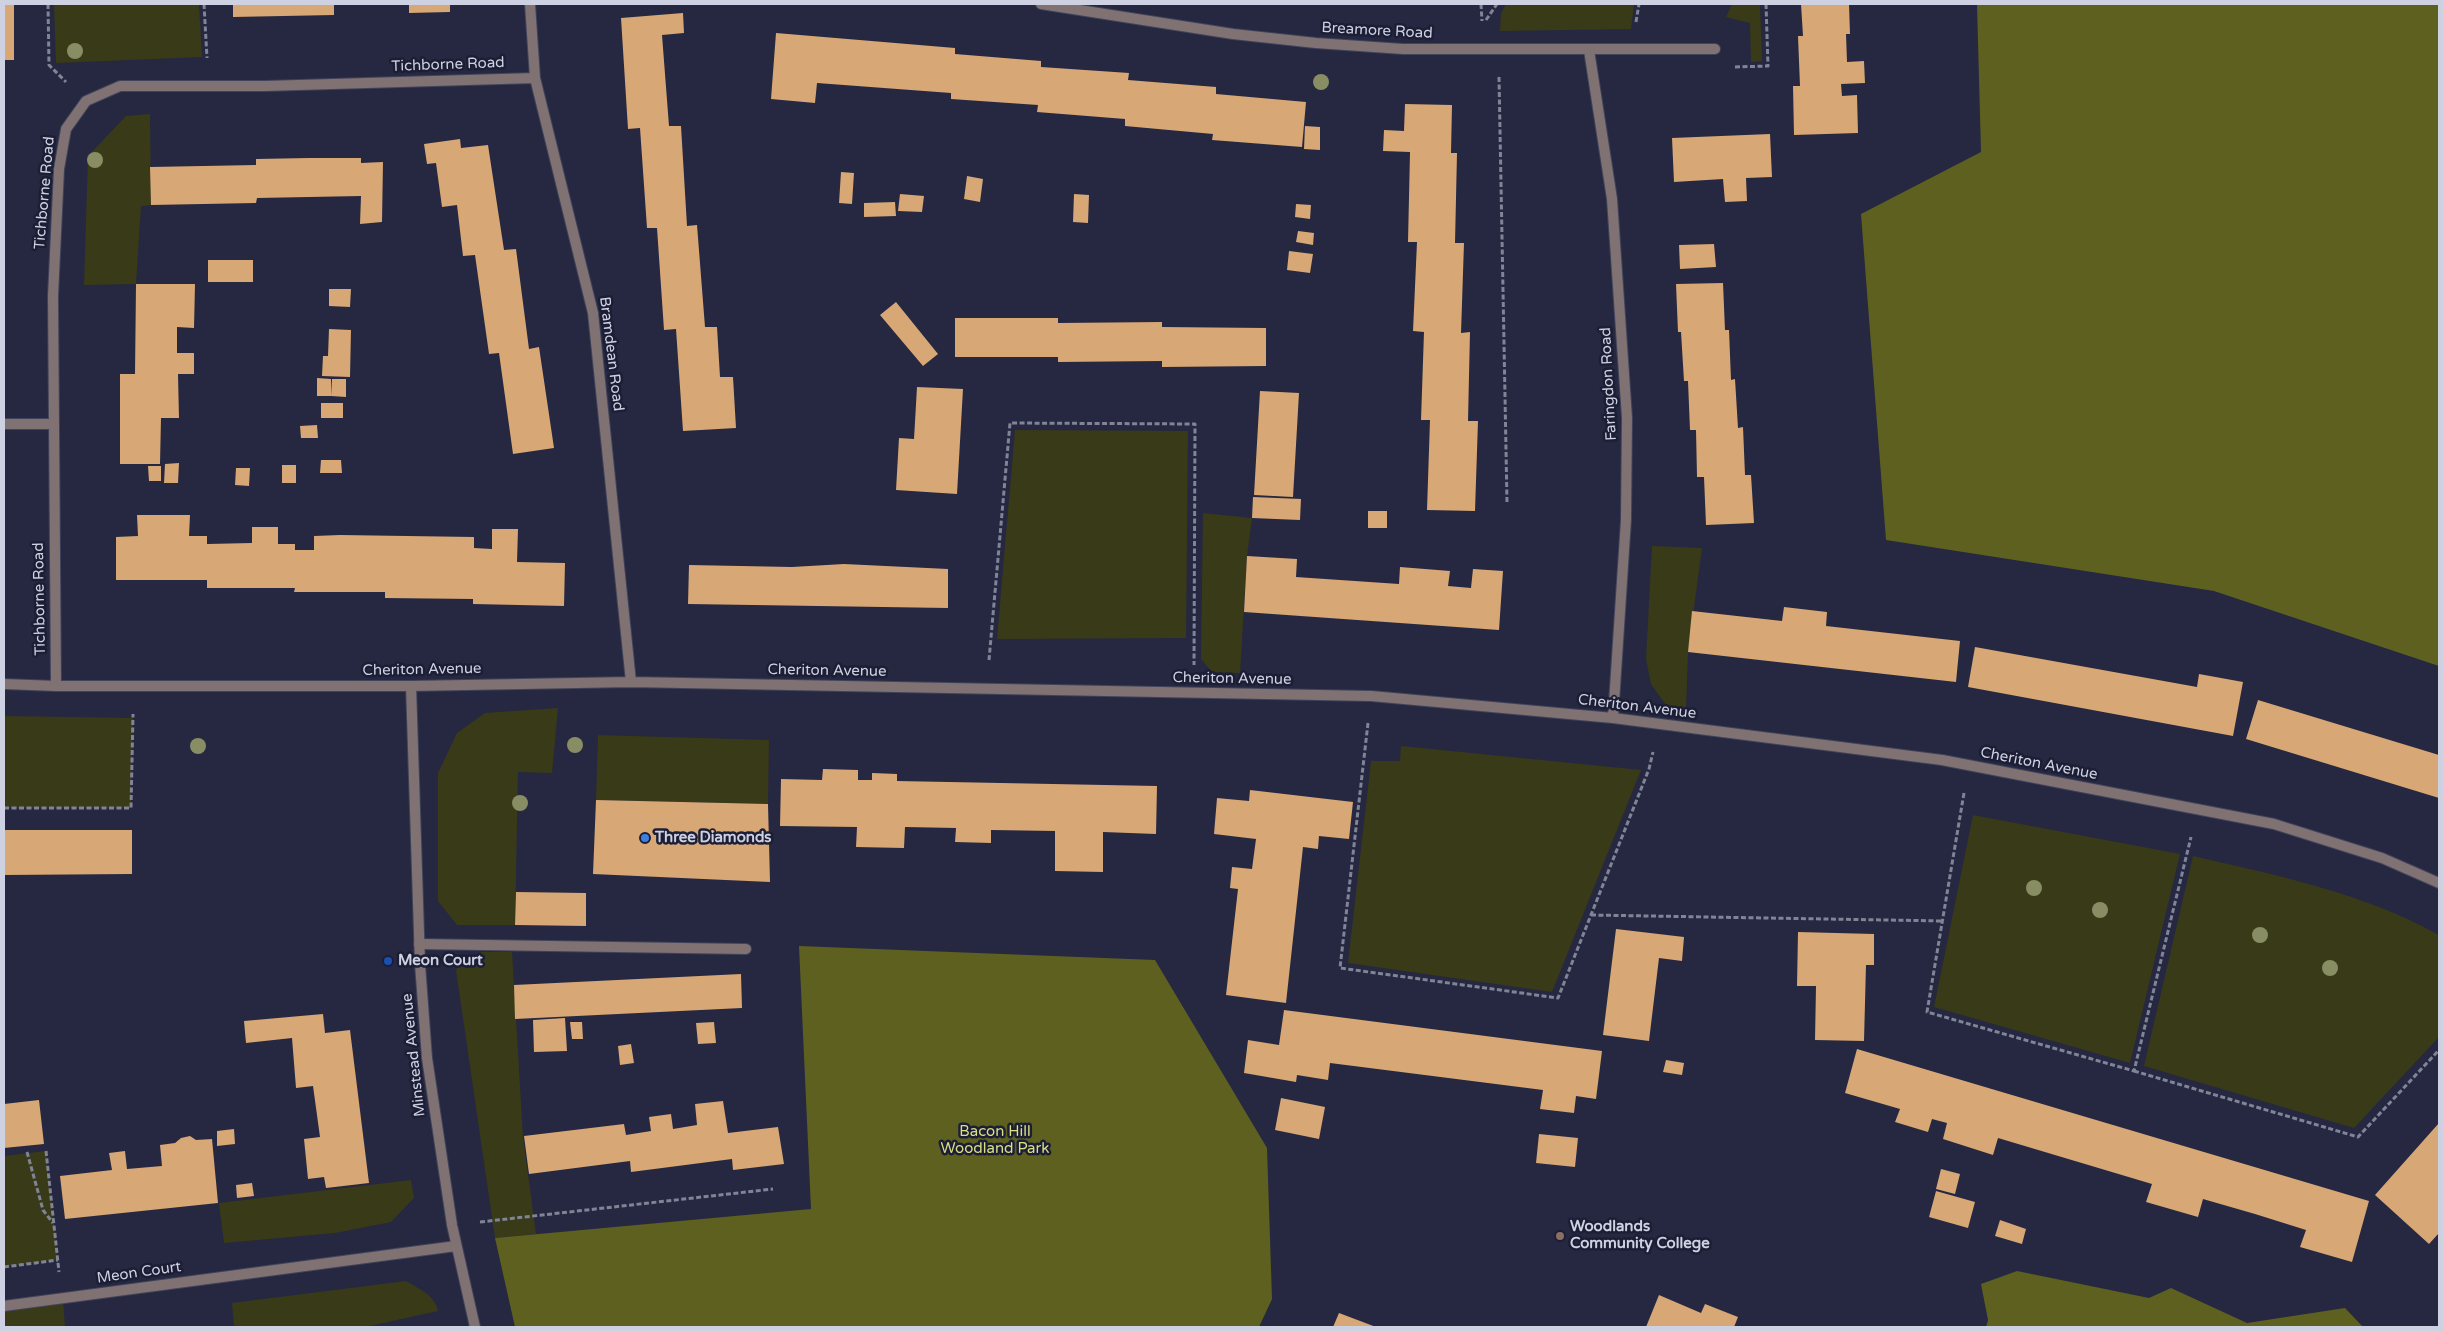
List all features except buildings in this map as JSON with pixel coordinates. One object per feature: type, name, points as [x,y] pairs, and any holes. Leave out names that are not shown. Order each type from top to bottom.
[{"type":"street","name":"Bramdean Road","points":[[530,4],[535,78],[593,313],[632,682]]},
{"type":"street","name":"Breamore Road","points":[[1041,4],[1161,24],[1316,44],[1404,50],[1715,49]]},
{"type":"street","name":"Faringdon Road","points":[[1589,50],[1612,200],[1627,418],[1626,520],[1612,718]]},
{"type":"street","name":"Tichborne Road","points":[[56,686],[52,424],[53,296],[60,169],[66,129],[86,101],[120,86],[209,86],[535,78]]},
{"type":"street","points":[[4,424],[52,424]]},
{"type":"street","name":"Cheriton Avenue","points":[[4,684],[56,686],[411,686],[632,682],[1371,696],[1612,718],[1942,760],[2283,827],[2382,858],[2439,883]]},
{"type":"street","name":"Minstead Avenue","points":[[411,686],[419,944],[427,1058],[452,1225],[476,1327]]},
{"type":"street","points":[[419,944],[746,948]]},
{"type":"street","name":"Meon Court","points":[[4,1306],[456,1246]]},
{"type":"path","points":[[48,4],[49,65],[86,101]]},
{"type":"path","points":[[204,4],[209,86]]},
{"type":"path","points":[[1482,27],[1497,4]]},
{"type":"path","points":[[1498,49],[1507,504]]},
{"type":"path","points":[[987,689],[1010,424],[1195,424],[1194,693]]},
{"type":"path","points":[[4,808],[130,808],[133,686]]},
{"type":"path","points":[[1371,696],[1340,968],[1558,998],[1649,769],[1659,724]]},
{"type":"path","points":[[1968,765],[1927,1012],[2358,1137],[2439,1050]]},
{"type":"path","points":[[2134,1071],[2197,809]]},
{"type":"path","points":[[1591,915],[1943,921]]},
{"type":"path","points":[[27,1152],[43,1210],[54,1224]]},
{"type":"path","points":[[46,1152],[62,1298]]},
{"type":"path","points":[[452,1225],[774,1189]]},
{"type":"path","points":[[4,1267],[58,1260]]},
{"type":"shaded area","points":[[54,4],[199,4],[202,57],[56,63]]},
{"type":"shaded area","points":[[1506,4],[1634,4],[1631,29],[1500,31],[1501,13]]},
{"type":"shaded area","points":[[1732,4],[1760,4],[1762,61],[1751,62],[1750,23],[1726,17]]},
{"type":"shaded area","points":[[150,114],[151,205],[141,206],[136,284],[84,285],[88,156],[126,116]]},
{"type":"shaded area","points":[[1015,430],[1188,431],[1186,638],[997,639]]},
{"type":"shaded area","points":[[1203,513],[1252,518],[1247,556],[1240,673],[1212,672],[1201,659]]},
{"type":"shaded area","points":[[1652,546],[1702,548],[1688,652],[1686,710],[1666,705],[1651,684],[1646,659]]},
{"type":"shaded area","points":[[558,708],[552,773],[518,772],[515,925],[457,925],[438,901],[438,773],[457,733],[485,713]]},
{"type":"shaded area","points":[[4,716],[133,718],[131,808],[4,808]]},
{"type":"shaded area","points":[[598,735],[769,740],[768,804],[596,800]]},
{"type":"shaded area","points":[[1401,746],[1641,770],[1552,992],[1348,963],[1371,761],[1400,761]]},
{"type":"shaded area","points":[[1973,815],[2180,854],[2130,1063],[1934,1007]]},
{"type":"shaded area","points":[[2193,856],[2319,887],[2381,908],[2439,935],[2439,1037],[2354,1128],[2144,1066]]},
{"type":"shaded area","points":[[481,952],[512,952],[523,1137],[536,1234],[495,1238],[456,970],[461,963]]},
{"type":"shaded area","points":[[46,1151],[58,1260],[4,1267],[4,1156]]},
{"type":"shaded area","points":[[411,1180],[414,1198],[391,1222],[335,1233],[224,1243],[219,1203]]},
{"type":"shaded area","points":[[406,1281],[430,1297],[438,1311],[365,1327],[234,1327],[232,1303]]},
{"type":"shaded area","points":[[63,1299],[65,1327],[4,1327],[4,1306]]},
{"type":"green space","points":[[1977,4],[2439,4],[2439,666],[2214,591],[1886,540],[1861,214],[1981,152]]},
{"type":"green space","name":"Bacon Hill Woodland Park","points":[[799,946],[1155,960],[1267,1148],[1272,1299],[1259,1327],[515,1327],[495,1238],[811,1209]]},
{"type":"green space","points":[[2017,1271],[2149,1298],[2171,1288],[2247,1323],[2345,1308],[2363,1327],[1986,1327],[1988,1320],[1981,1284]]},
{"type":"place","name":"Three Diamonds","points":[[645,838]]},
{"type":"place","name":"Meon Court","points":[[388,961]]},
{"type":"place","name":"Woodlands Community College","points":[[1560,1236]]}]
